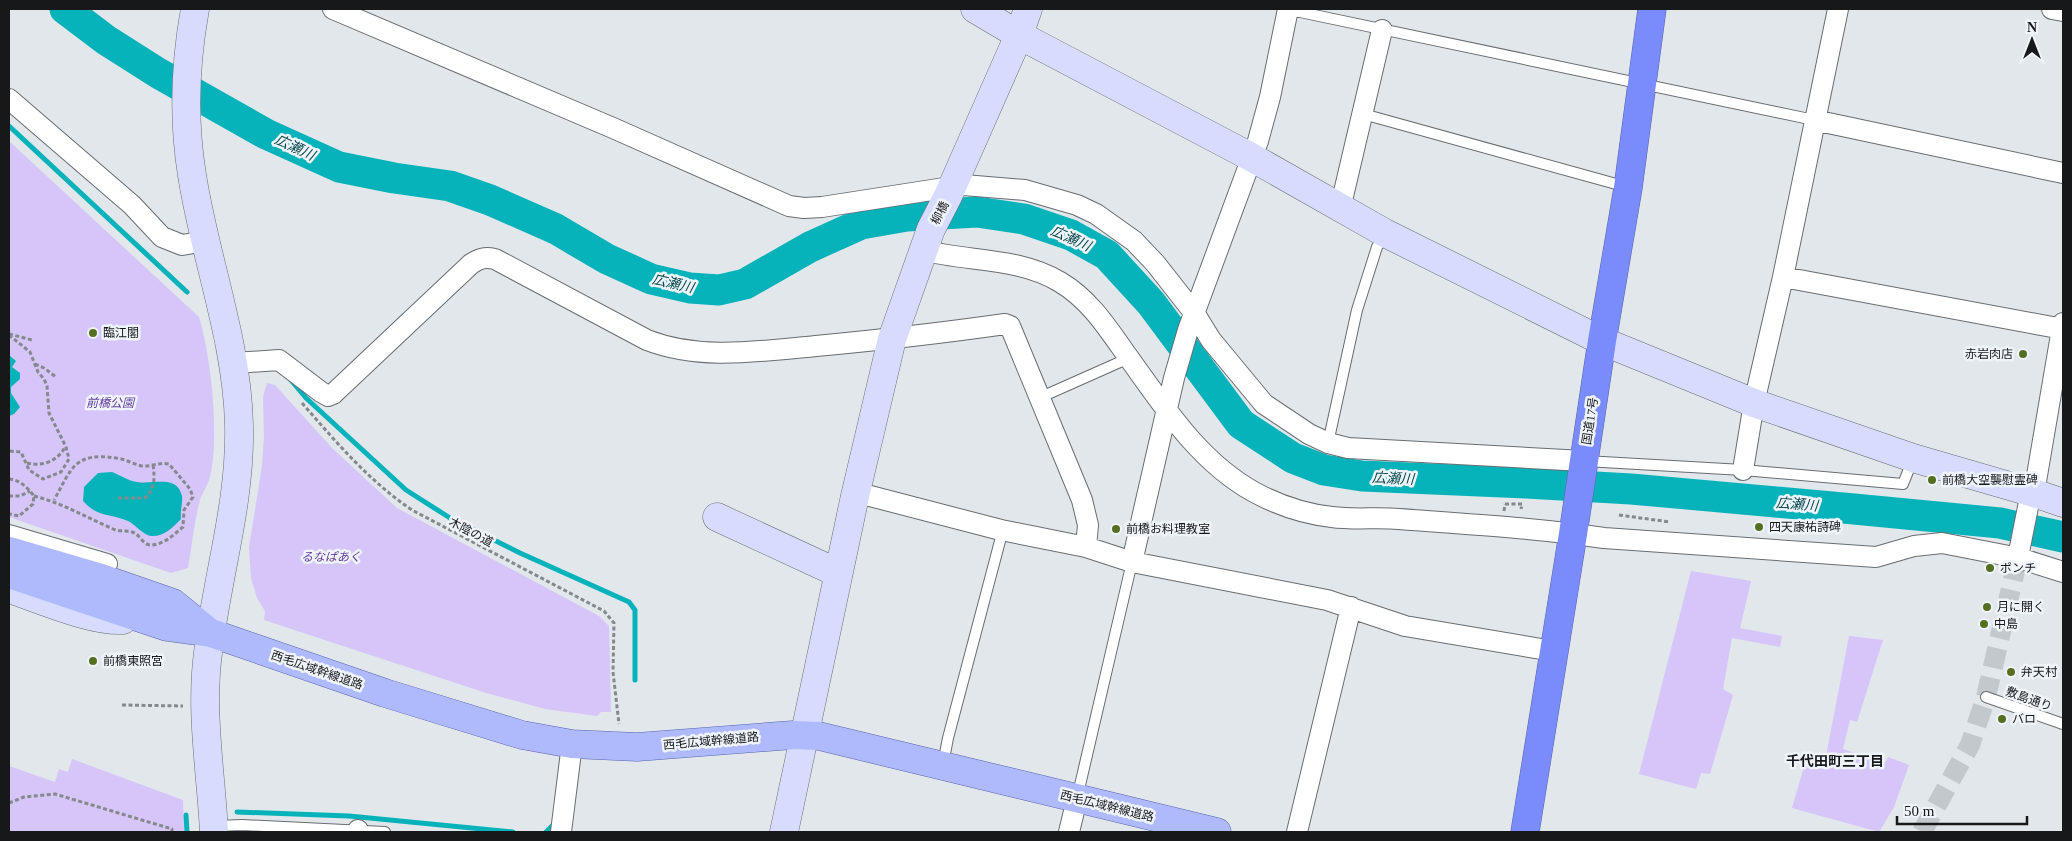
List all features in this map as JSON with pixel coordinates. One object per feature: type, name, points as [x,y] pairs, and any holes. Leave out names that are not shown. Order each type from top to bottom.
[{"type":"highway","name":"国道17号","points":[[1525,832],[1602,340],[1628,188],[1652,9]]},
{"type":"main road","name":"西毛広域幹線道路","points":[[9,551],[101,578],[173,603],[211,633]]},
{"type":"main road","name":"西毛広域幹線道路","points":[[9,574],[167,627],[211,633],[385,693],[496,728],[572,744],[636,747],[805,735],[839,740],[1217,832]]},
{"type":"street","points":[[195,9],[188,61],[186,118],[192,176],[234,362],[239,418],[238,473],[234,510],[211,633],[205,686],[214,829]]},
{"type":"street","points":[[333,9],[613,128],[789,206],[804,208],[822,207],[994,187],[1025,190],[1078,205],[1096,214],[1134,241],[1155,263],[1191,322],[1211,340],[1264,404],[1297,428],[1328,443],[1348,448],[1583,466]]},
{"type":"street","points":[[975,9],[1251,157],[1385,233],[1602,340],[1754,402],[2031,497],[2063,503]]},
{"type":"street","name":"柳橋","points":[[784,832],[838,573],[892,339],[927,239],[1019,34],[1028,9]]},
{"type":"street","points":[[1743,470],[1754,402],[1783,277],[1838,9]]},
{"type":"street","points":[[2052,9],[2063,11]]},
{"type":"street","points":[[1132,562],[1174,378],[1191,322],[1251,157],[1270,97],[1288,10]]},
{"type":"street","points":[[1340,209],[1382,30]]},
{"type":"street","points":[[9,99],[132,205],[162,237],[170,242],[182,245],[206,241]]},
{"type":"street","points":[[1814,120],[2063,173]]},
{"type":"street","points":[[927,239],[942,255],[1032,269],[1059,281],[1080,296],[1102,320],[1166,409],[1196,447],[1219,469],[1253,492],[1280,504],[1305,512],[1334,517],[1575,521],[1613,539],[1876,557],[1914,546],[1942,543],[2019,555],[2063,572]]},
{"type":"street","points":[[234,362],[279,360],[321,392],[328,396],[333,394],[471,264],[478,259],[486,258],[495,259],[647,340],[664,346],[712,353],[737,353],[892,339],[1005,324],[1010,326],[1082,500],[1088,525],[1086,547]]},
{"type":"street","points":[[1783,277],[2063,327],[2019,555]]},
{"type":"street","points":[[855,496],[870,496],[1001,530],[1086,547],[1132,562],[1327,600],[1405,626],[1553,651]]},
{"type":"street","points":[[717,517],[838,573]]},
{"type":"street","points":[[9,535],[107,564]]},
{"type":"street","points":[[9,589],[114,621],[142,619]]},
{"type":"street","points":[[1297,832],[1351,607]]},
{"type":"street","points":[[561,832],[572,744]]},
{"type":"street","points":[[1069,832],[1077,799]]},
{"type":"lane","points":[[1288,10],[1814,120]]},
{"type":"lane","points":[[1363,114],[1628,188]]},
{"type":"lane","points":[[1328,443],[1357,310],[1377,247],[1385,233]]},
{"type":"lane","points":[[1039,398],[1129,358]]},
{"type":"lane","points":[[1583,466],[1743,470],[1903,484],[1913,458]]},
{"type":"lane","points":[[943,766],[948,738],[1001,530]]},
{"type":"lane","points":[[1077,799],[1132,562]]},
{"type":"lane","name":"敷島通り","points":[[1986,697],[2063,724]]},
{"type":"lane","points":[[214,829],[242,825],[384,832]]},
{"type":"path","points":[[9,334],[32,340]]},
{"type":"path","points":[[9,334],[30,352],[34,364],[44,379],[47,386],[49,413],[66,447],[69,459],[61,472],[43,479],[29,470],[21,452],[9,452]]},
{"type":"path","points":[[34,364],[44,368],[56,377]]},
{"type":"path","name":"木陰の道","points":[[300,400],[340,447],[387,494],[412,510],[604,611],[614,623],[613,672],[619,725]]},
{"type":"path","points":[[27,462],[36,464],[57,459],[66,447]]},
{"type":"path","points":[[9,479],[16,480],[34,496],[54,500],[114,530],[131,532],[138,535],[148,545],[164,543],[183,527],[184,510],[193,497],[190,489],[169,464],[144,466],[116,458],[90,456],[75,464],[54,500]]},
{"type":"path","points":[[118,498],[144,498],[150,493],[155,479],[153,464]]},
{"type":"path","points":[[9,496],[20,496],[30,491]]},
{"type":"path","points":[[9,514],[19,516],[33,504],[34,496]]},
{"type":"path","points":[[1504,511],[1504,504],[1522,504],[1521,509]]},
{"type":"path","points":[[122,705],[183,706]]},
{"type":"path","points":[[9,803],[24,797],[54,794],[172,829],[172,832]]},
{"type":"green space","name":"前橋公園","points":[[9,141],[199,317],[210,373],[214,436],[210,476],[200,500],[188,568],[171,573],[9,517]]},
{"type":"green space","name":"るなぱあく","points":[[267,383],[275,385],[333,449],[397,508],[599,616],[609,626],[611,712],[601,712],[597,716],[545,709],[483,692],[264,620],[265,611],[257,598],[251,578],[249,547],[262,466],[264,436],[263,397]]},
{"type":"green space","points":[[1691,571],[1751,581],[1740,628],[1782,636],[1780,647],[1732,638],[1723,689],[1733,695],[1710,774],[1701,773],[1696,789],[1639,774]]},
{"type":"green space","points":[[1849,636],[1883,640],[1857,722],[1850,720],[1843,749],[1885,763],[1888,757],[1909,765],[1894,807],[1879,832],[1792,808],[1808,753],[1826,756]]},
{"type":"green space","points":[[72,759],[183,800],[184,832],[9,832],[9,766],[55,782],[59,769],[68,772]]},
{"type":"water","points":[[9,355],[16,361],[12,367],[20,373],[20,379],[11,387],[11,393],[20,407],[14,414],[9,416]]},
{"type":"water","points":[[112,472],[143,483],[164,482],[175,485],[182,496],[181,519],[164,533],[151,536],[145,534],[128,521],[94,510],[83,501],[84,487],[98,473]]},
{"type":"waterway","name":"広瀬川","points":[[65,9],[106,40],[158,73],[266,134],[339,167],[394,178],[450,186],[490,200],[556,229],[607,259],[651,279],[690,288],[719,290],[745,284],[810,247],[861,224],[907,216],[977,212],[1024,219],[1071,235],[1107,255],[1151,303],[1241,424],[1293,458],[1324,470],[1362,476],[1631,489],[1854,509],[2000,523],[2063,537]]},
{"type":"waterway","points":[[9,126],[187,292]]},
{"type":"waterway","points":[[290,379],[306,398],[406,490],[450,518],[520,553],[629,602],[635,610],[635,680]]},
{"type":"waterway","points":[[237,812],[349,816],[513,832]]},
{"type":"waterway","points":[[186,815],[187,832]]},
{"type":"waterway","points":[[546,832],[555,823]]},
{"type":"tunnel","points":[[1922,832],[1970,745],[1986,697],[2017,562]]},
{"type":"place","name":"臨江閣","points":[[93,333]]},
{"type":"place","name":"赤岩肉店","points":[[2023,354]]},
{"type":"place","name":"前橋大空襲慰霊碑","points":[[1932,480]]},
{"type":"place","name":"四天康祐詩碑","points":[[1759,527]]},
{"type":"place","name":"前橋お料理教室","points":[[1116,529]]},
{"type":"place","name":"ポンチ","points":[[1990,568]]},
{"type":"place","name":"月に開く","points":[[1987,607]]},
{"type":"place","name":"中島","points":[[1984,624]]},
{"type":"place","name":"前橋東照宮","points":[[93,661]]},
{"type":"place","name":"弁天村","points":[[2011,672]]},
{"type":"place","name":"バロ","points":[[2002,719]]},
{"type":"district","name":"千代田町三丁目","points":[[1835,761]]}]
